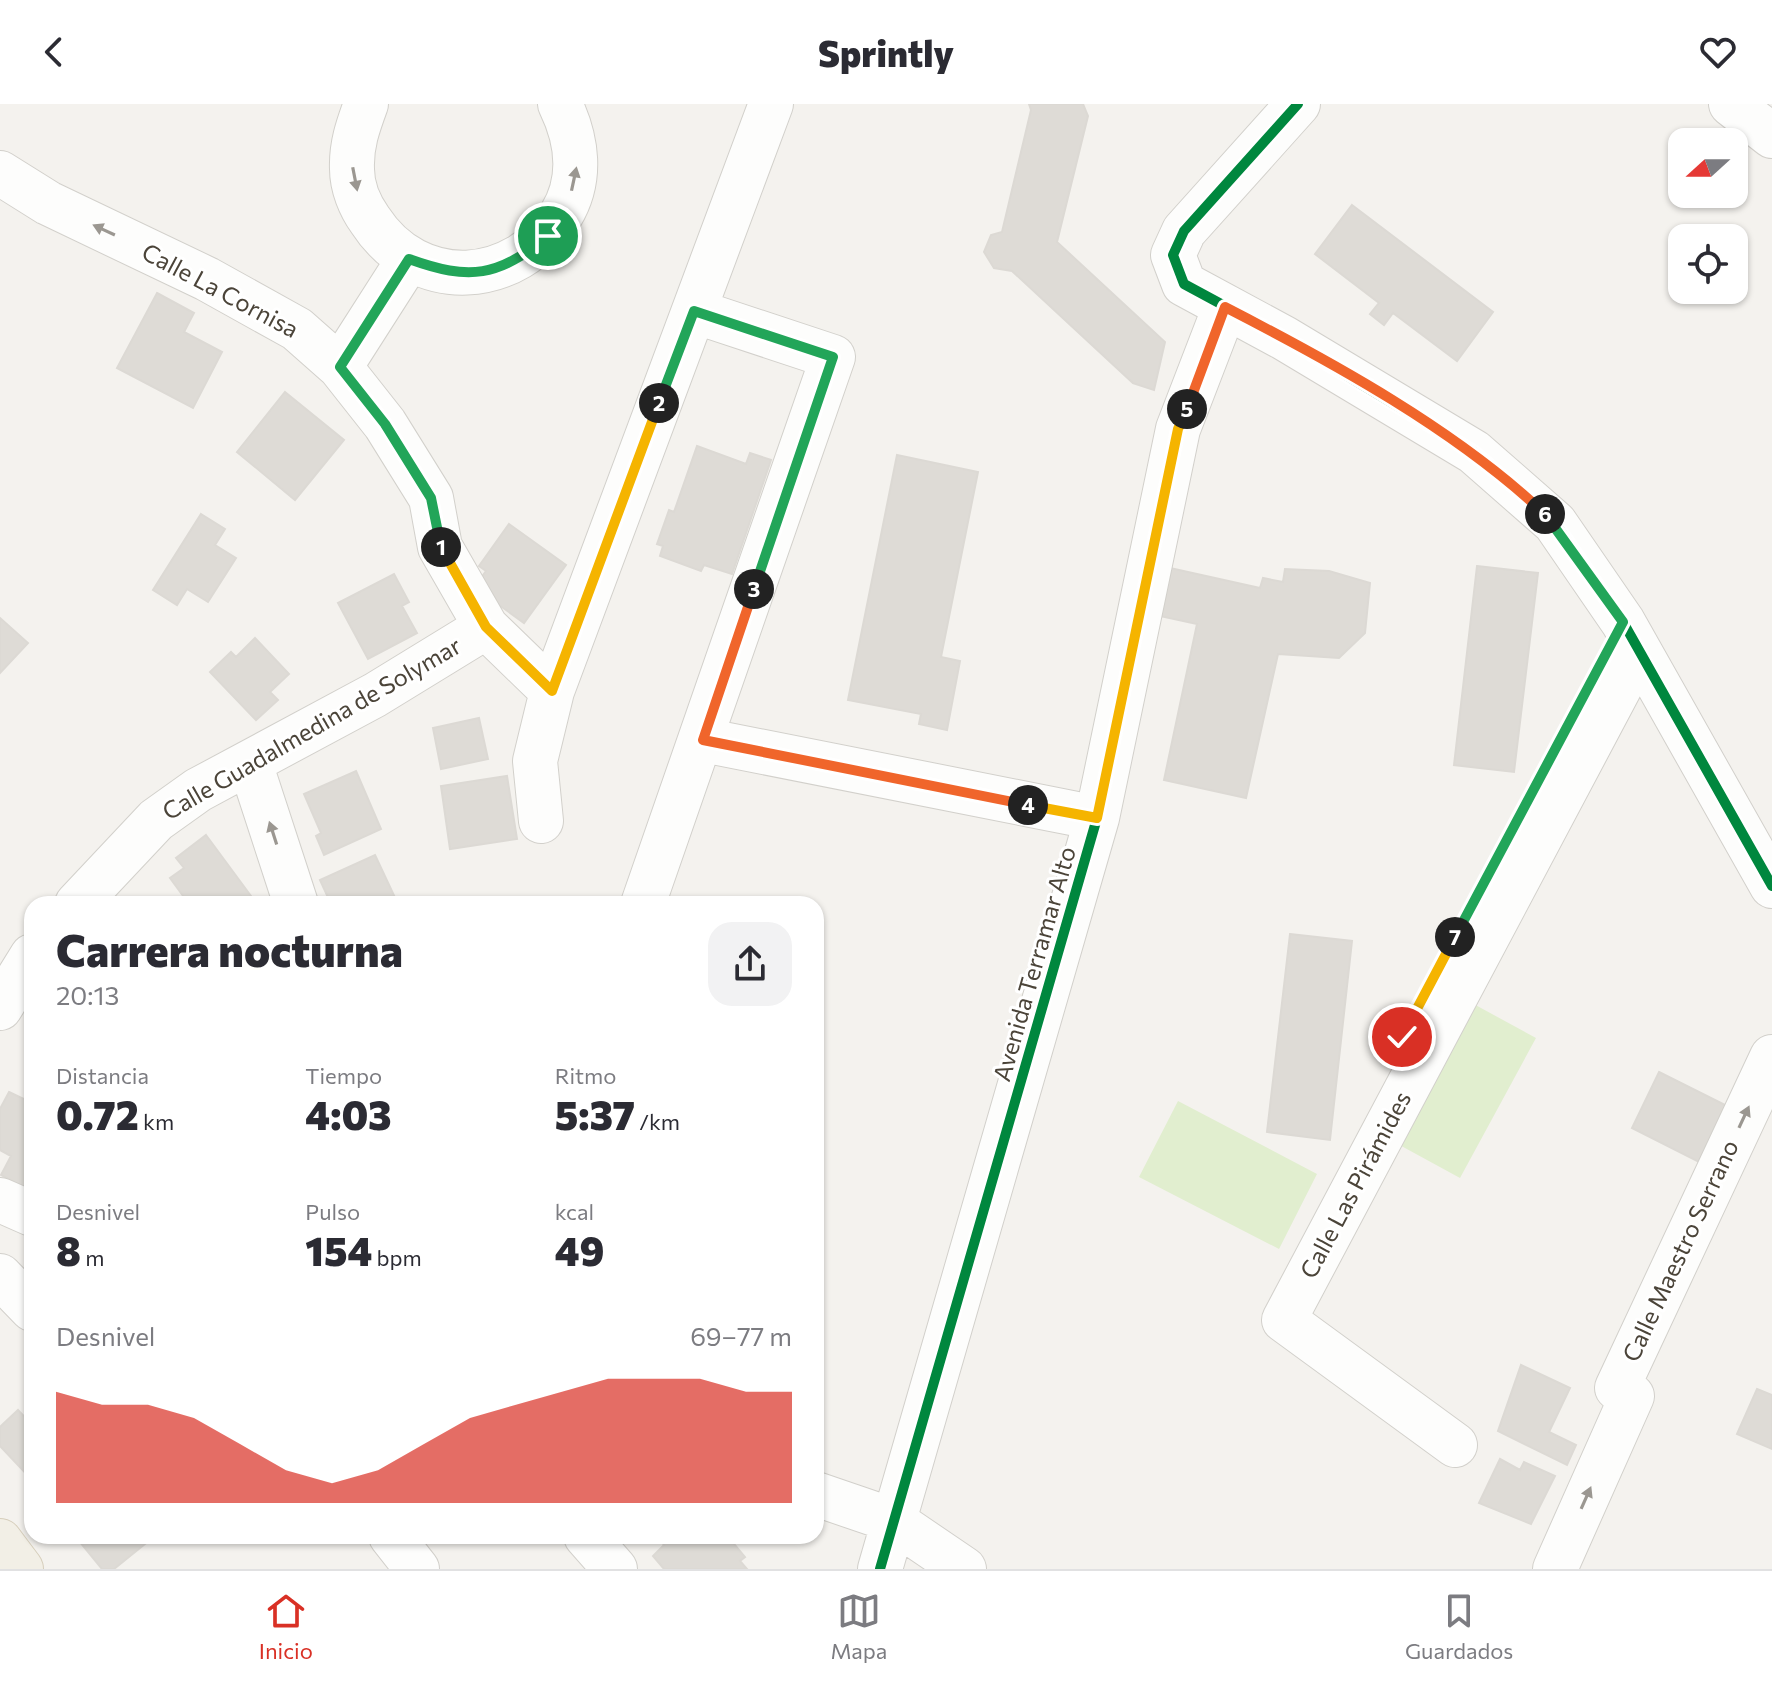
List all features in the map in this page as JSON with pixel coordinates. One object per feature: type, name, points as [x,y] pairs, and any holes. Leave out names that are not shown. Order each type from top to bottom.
[{"type":"main road","points":[[0,1541],[21,1569]]},
{"type":"street","points":[[366,104],[354,135],[351,171],[361,207],[381,237],[409,259],[445,272],[483,272],[519,260],[548,236],[568,203],[577,166],[572,128],[560,104]]},
{"type":"street","points":[[541,821],[535,761],[552,691],[771,104]]},
{"type":"street","points":[[1298,104],[1184,231],[1173,255],[1184,284],[1284,338],[1474,452],[1555,523],[1631,637],[1772,886]]},
{"type":"street","points":[[1731,104],[1772,136]]},
{"type":"street","name":"Calle La Cornisa","points":[[0,173],[48,203],[207,279],[297,329],[340,367],[385,424],[431,498],[440,547],[486,627],[552,691]]},
{"type":"street","points":[[340,367],[409,259]]},
{"type":"street","name":"Avenida Terramar Alto","points":[[880,1569],[1097,818],[1178,429],[1225,307]]},
{"type":"street","points":[[646,896],[703,740],[833,357],[694,311]]},
{"type":"street","name":"Calle Guadalmedina de Solymar","points":[[85,896],[156,820],[198,790],[375,695],[486,627]]},
{"type":"street","points":[[1291,1244],[1631,637]]},
{"type":"street","name":"Calle Las Pirámides","points":[[1455,1445],[1284,1320],[1631,637]]},
{"type":"street","points":[[703,740],[1097,818]]},
{"type":"street","points":[[250,763],[293,896]]},
{"type":"street","points":[[0,1008],[24,969]]},
{"type":"street","name":"Calle Maestro Serrano","points":[[1555,1569],[1632,1396],[1617,1388],[1772,1057]]},
{"type":"street","points":[[0,1200],[24,1210]]},
{"type":"street","points":[[0,1276],[24,1301]]},
{"type":"street","points":[[824,1497],[892,1520],[964,1569]]},
{"type":"street","points":[[372,1569],[381,1544]]},
{"type":"street","points":[[397,1544],[417,1569]]},
{"type":"street","points":[[593,1544],[615,1569]]},
{"type":"green space","points":[[1470,1002],[1536,1038],[1460,1178],[1394,1142]]},
{"type":"green space","points":[[1178,1101],[1317,1174],[1279,1249],[1139,1177]]},
{"type":"building","points":[[1029,104],[1083,104],[1088,116],[1057,242],[1165,342],[1154,390],[1133,383],[1012,271],[994,268],[984,252],[991,235],[1002,232],[1031,110]]},
{"type":"building","points":[[1352,205],[1493,312],[1457,361],[1393,313],[1384,325],[1370,314],[1379,303],[1315,254]]},
{"type":"building","points":[[157,293],[194,313],[184,332],[222,352],[193,408],[117,368]]},
{"type":"building","points":[[285,392],[344,440],[295,500],[237,452]]},
{"type":"building","points":[[697,446],[746,464],[750,453],[771,460],[732,574],[704,565],[701,571],[660,556],[663,546],[657,544],[669,510],[674,512]]},
{"type":"building","points":[[897,455],[978,472],[941,657],[960,661],[947,730],[919,724],[921,714],[848,700]]},
{"type":"building","points":[[201,514],[225,529],[215,545],[236,558],[208,602],[187,589],[177,605],[153,590]]},
{"type":"building","points":[[509,524],[566,565],[524,623],[488,597],[491,592],[478,582],[486,571],[479,566]]},
{"type":"building","points":[[1477,566],[1538,573],[1514,772],[1454,765]]},
{"type":"building","points":[[1170,568],[1260,588],[1263,578],[1283,582],[1285,569],[1329,571],[1370,583],[1365,633],[1339,658],[1278,654],[1246,798],[1164,780],[1197,624],[1160,616]]},
{"type":"building","points":[[394,574],[409,602],[402,606],[417,633],[368,659],[338,603]]},
{"type":"building","points":[[0,618],[28,643],[0,673]]},
{"type":"building","points":[[255,638],[289,674],[270,692],[278,700],[256,720],[210,672],[231,652],[236,657]]},
{"type":"building","points":[[479,718],[488,759],[441,769],[433,728]]},
{"type":"building","points":[[356,771],[381,829],[324,855],[316,836],[321,833],[304,794]]},
{"type":"building","points":[[507,776],[517,839],[450,849],[441,786]]},
{"type":"building","points":[[206,835],[251,896],[183,896],[170,878],[184,868],[176,858]]},
{"type":"building","points":[[375,855],[394,896],[327,896],[320,880]]},
{"type":"building","points":[[1290,934],[1352,941],[1330,1140],[1267,1132]]},
{"type":"building","points":[[1659,1072],[1729,1107],[1701,1163],[1632,1128]]},
{"type":"building","points":[[9,1092],[24,1099],[24,1187],[1,1175],[11,1156],[0,1150],[0,1109]]},
{"type":"building","points":[[1521,1365],[1570,1388],[1549,1432],[1576,1445],[1567,1465],[1498,1431]]},
{"type":"building","points":[[1757,1389],[1772,1395],[1772,1449],[1737,1434]]},
{"type":"building","points":[[18,1410],[24,1416],[24,1472],[0,1446],[0,1427]]},
{"type":"building","points":[[1500,1459],[1520,1470],[1524,1462],[1555,1476],[1531,1524],[1479,1503]]},
{"type":"building","points":[[82,1544],[145,1544],[114,1569],[102,1569]]},
{"type":"building","points":[[734,1544],[745,1557],[740,1561],[747,1569],[664,1569],[653,1556],[664,1545]]},
{"type":"cycle path","points":[[1298,104],[1184,231],[1173,255],[1184,284],[1284,338],[1474,452],[1555,523],[1623,622],[1772,886]]},
{"type":"cycle path","points":[[880,1569],[1097,818],[1178,429],[1225,307]]},
{"type":"route","points":[[548,236],[519,260],[483,272],[445,272],[409,259],[340,367],[385,424],[431,498],[440,547],[486,627],[552,691],[694,311],[833,357],[703,740],[1097,818],[1178,429],[1225,307],[1284,338],[1474,452],[1555,523],[1623,622],[1402,1037]]}]
